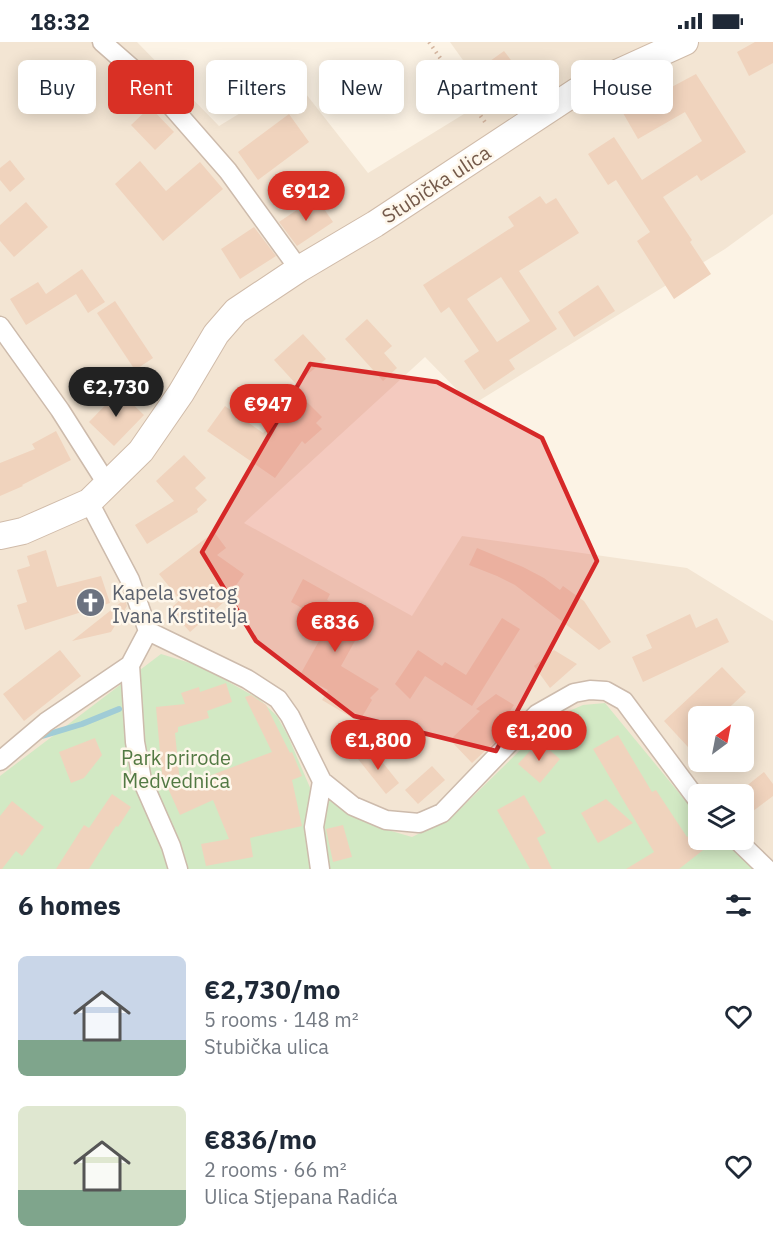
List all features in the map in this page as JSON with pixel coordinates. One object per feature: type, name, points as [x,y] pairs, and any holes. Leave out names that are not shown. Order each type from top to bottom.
[{"type":"main road","name":"Stubička ulica","points":[[0,536],[23,531],[89,502],[141,451],[181,393],[216,334],[236,311],[299,269],[375,224],[577,92],[685,42]]},
{"type":"street","points":[[102,42],[158,91],[220,162],[299,269]]},
{"type":"street","points":[[0,326],[60,410],[107,484]]},
{"type":"street","points":[[89,502],[130,580],[148,631],[247,679],[278,699],[290,716],[322,781],[353,806],[386,820],[418,823],[442,813],[537,714],[574,693],[590,690],[606,691],[624,701],[688,787]]},
{"type":"street","points":[[0,761],[46,722],[130,664],[148,631]]},
{"type":"street","points":[[130,664],[135,742],[142,780],[171,846],[178,869]]},
{"type":"street","points":[[321,869],[314,827],[322,781]]},
{"type":"street","points":[[747,850],[767,869]]},
{"type":"path","points":[[429,42],[499,143]]},
{"type":"highlighted area","points":[[310,364],[437,382],[542,438],[597,561],[496,751],[354,716],[256,641],[202,552]]},
{"type":"shaded area","points":[[0,42],[137,42],[155,60],[108,60],[108,114],[194,114],[194,100],[219,126],[239,114],[307,114],[307,95],[319,111],[319,114],[322,114],[368,173],[464,114],[559,114],[559,60],[463,60],[450,42],[773,42],[773,214],[725,249],[472,405],[425,357],[244,523],[412,616],[462,536],[687,568],[773,621],[773,869],[0,869]]},
{"type":"green space","name":"Park prirode Medvednica","points":[[161,654],[200,666],[259,699],[277,716],[311,790],[374,826],[412,837],[451,818],[553,718],[583,705],[605,703],[688,804],[688,850],[733,850],[755,869],[0,869],[0,776]]},
{"type":"building","points":[[755,42],[773,42],[773,63],[749,76],[737,52]]},
{"type":"building","points":[[504,51],[511,60],[492,60]]},
{"type":"building","points":[[696,74],[746,152],[701,181],[697,175],[663,197],[692,240],[690,242],[711,274],[674,299],[637,241],[650,232],[616,180],[608,185],[588,154],[614,137],[642,180],[702,141],[685,112],[638,139],[624,114],[673,114],[673,86]]},
{"type":"building","points":[[143,114],[157,114],[174,132],[155,150],[131,125]]},
{"type":"building","points":[[289,114],[309,142],[258,180],[238,152]]},
{"type":"building","points":[[10,160],[25,179],[10,192],[0,180],[0,168]]},
{"type":"building","points":[[140,161],[166,191],[200,162],[223,189],[163,241],[115,184]]},
{"type":"building","points":[[540,196],[546,204],[556,198],[579,233],[519,271],[557,329],[509,360],[515,369],[484,390],[464,361],[479,351],[449,307],[441,313],[423,285],[514,226],[508,217]],"holes":[[[501,277],[530,321],[497,342],[467,299]]]},
{"type":"building","points":[[316,197],[333,222],[297,246],[279,222]]},
{"type":"building","points":[[26,202],[48,227],[14,257],[0,241],[0,225]]},
{"type":"building","points":[[254,227],[276,256],[240,279],[221,249]]},
{"type":"building","points":[[82,269],[105,302],[88,313],[76,294],[26,325],[10,299],[38,282],[46,294]]},
{"type":"building","points":[[598,285],[615,311],[574,337],[558,312]]},
{"type":"building","points":[[115,301],[153,358],[135,370],[97,313]]},
{"type":"building","points":[[367,319],[392,346],[384,353],[397,368],[383,381],[345,339]]},
{"type":"building","points":[[303,334],[326,359],[296,384],[274,360]]},
{"type":"building","points":[[119,391],[144,415],[114,446],[89,422]]},
{"type":"building","points":[[301,396],[322,417],[316,423],[322,429],[305,444],[302,441],[275,478],[207,431],[225,406],[263,433]]},
{"type":"building","points":[[56,431],[71,460],[0,496],[0,463],[35,449],[32,444]]},
{"type":"building","points":[[184,455],[206,478],[195,488],[207,500],[197,509],[198,512],[147,544],[135,525],[174,501],[156,481]]},
{"type":"building","points":[[214,532],[226,548],[217,555],[244,574],[225,601],[190,632],[170,609],[180,600],[159,574]]},
{"type":"building","points":[[477,548],[523,567],[560,590],[563,586],[584,601],[611,642],[599,650],[515,585],[469,565]]},
{"type":"building","points":[[46,550],[57,587],[101,576],[110,603],[25,630],[17,605],[27,602],[17,570],[30,566],[27,556]]},
{"type":"building","points":[[303,579],[330,594],[327,600],[366,621],[341,666],[379,689],[370,698],[372,700],[359,722],[322,700],[328,690],[300,675],[329,623],[291,602]]},
{"type":"building","points":[[125,599],[127,606],[111,632],[72,641]]},
{"type":"building","points":[[690,614],[696,628],[717,618],[729,642],[643,682],[632,657],[652,648],[646,635]]},
{"type":"building","points":[[502,618],[520,629],[472,706],[425,676],[410,699],[395,684],[418,650],[442,666],[445,662],[466,675]]},
{"type":"building","points":[[60,650],[81,676],[24,721],[3,694]]},
{"type":"building","points":[[554,650],[577,664],[550,688],[534,666]]},
{"type":"building","points":[[722,667],[746,692],[731,706],[688,706],[688,747],[664,721]]},
{"type":"building","points":[[226,683],[232,702],[207,711],[209,718],[178,727],[178,732],[175,733],[180,783],[194,776],[196,781],[272,752],[245,697],[251,695],[266,705],[290,753],[292,752],[302,776],[292,780],[302,826],[250,838],[253,857],[206,866],[201,844],[229,839],[213,800],[180,815],[162,775],[156,707],[185,704],[181,693],[199,687],[200,692]]},
{"type":"building","points":[[496,694],[514,705],[496,733],[500,737],[472,763],[450,740],[480,711],[476,709]]},
{"type":"building","points":[[618,735],[652,792],[656,790],[688,836],[688,850],[703,850],[679,869],[626,869],[654,852],[593,749]]},
{"type":"building","points":[[95,738],[102,755],[84,778],[71,783],[59,752]]},
{"type":"building","points":[[539,741],[560,759],[540,783],[518,764]]},
{"type":"building","points":[[371,748],[399,783],[386,794],[358,759]]},
{"type":"building","points":[[432,766],[445,780],[418,804],[405,790]]},
{"type":"building","points":[[764,772],[773,784],[773,796],[754,810],[754,784],[749,784]]},
{"type":"building","points":[[112,794],[131,807],[89,869],[56,869],[84,825],[89,828]]},
{"type":"building","points":[[524,795],[546,833],[537,838],[552,869],[530,869],[497,810]]},
{"type":"building","points":[[606,799],[633,823],[598,843],[581,813]]},
{"type":"building","points":[[12,801],[44,827],[22,856],[16,851],[0,869],[0,816]]},
{"type":"building","points":[[343,825],[352,857],[333,862],[326,829]]},
{"type":"waterway","points":[[39,737],[82,724],[119,709]]},
{"type":"place","name":"Kapela svetog Ivana Krstitelja","points":[[91,603]]}]
